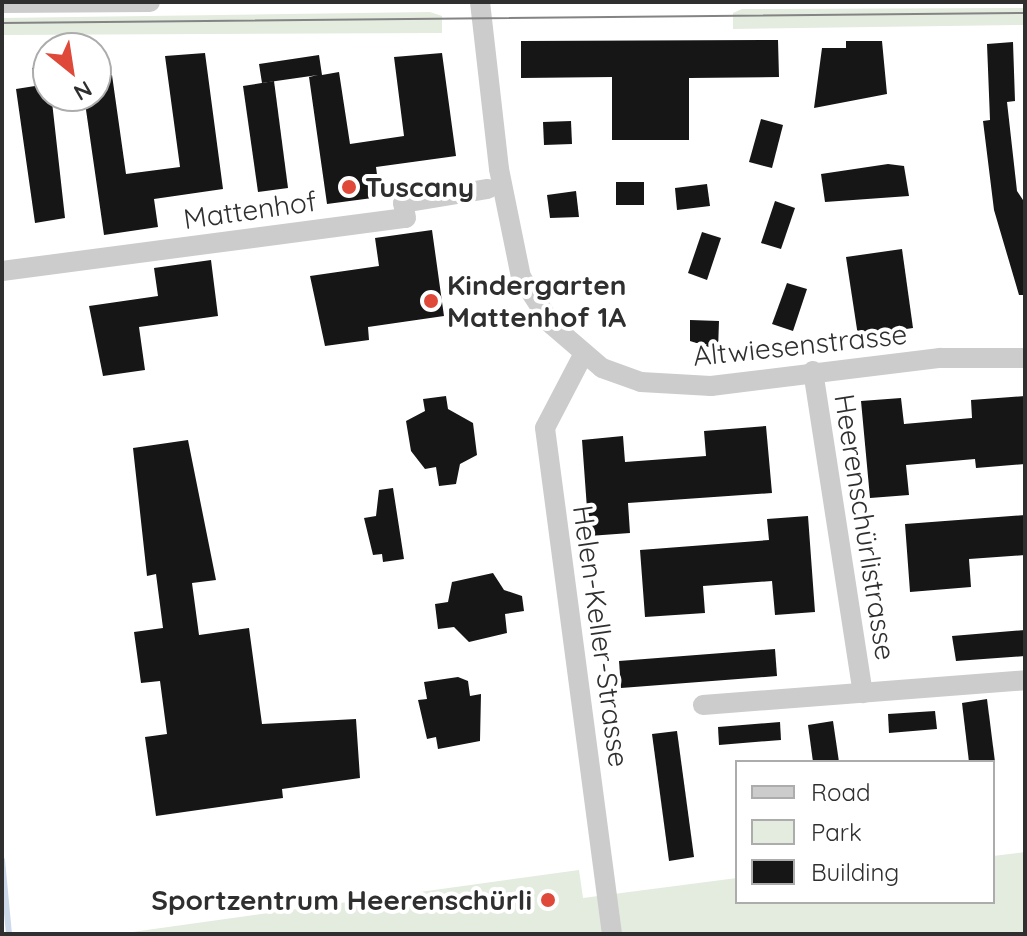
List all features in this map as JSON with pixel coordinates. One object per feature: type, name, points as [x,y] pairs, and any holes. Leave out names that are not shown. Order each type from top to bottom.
[{"type":"street","points":[[2,3],[150,2]]},
{"type":"street","name":"Altwiesenstrasse","points":[[480,2],[511,245],[536,302],[583,355],[602,368],[675,387],[813,371],[1025,358]]},
{"type":"street","name":"Mattenhof","points":[[2,271],[406,218],[403,203],[488,189]]},
{"type":"street","name":"Helen-Keller-Strasse","points":[[583,355],[545,428],[612,934]]},
{"type":"street","name":"Heerenschürlistrasse","points":[[813,371],[863,693]]},
{"type":"street","name":"Heerenschürlistrasse","points":[[703,705],[1025,680]]},
{"type":"green space","points":[[1025,8],[1025,25],[733,29],[733,13],[742,9]]},
{"type":"green space","points":[[430,12],[442,16],[442,33],[32,32],[32,35],[2,35],[2,18]]},
{"type":"green space","name":"Sportzentrum Heerenschürli","points":[[1025,852],[1025,934],[118,934],[579,870],[583,898],[735,878],[735,904],[995,904],[995,856]]},
{"type":"building","points":[[778,40],[779,77],[689,78],[689,140],[612,140],[612,77],[521,78],[521,41]]},
{"type":"building","points":[[846,41],[882,41],[887,94],[814,108],[822,48],[846,48]]},
{"type":"building","points":[[1013,42],[1015,101],[1007,102],[1017,191],[1025,203],[1025,295],[1019,295],[994,210],[983,121],[990,120],[987,44]]},
{"type":"building","points":[[205,53],[223,189],[154,199],[158,227],[104,235],[86,112],[112,112],[112,75],[126,174],[180,167],[165,56]]},
{"type":"building","points":[[442,53],[456,156],[376,167],[380,197],[327,204],[309,77],[318,75],[262,83],[259,64],[319,55],[322,75],[339,72],[350,144],[404,136],[394,57]]},
{"type":"building","points":[[274,81],[288,188],[258,192],[243,86]]},
{"type":"building","points":[[32,86],[32,112],[53,112],[65,218],[35,223],[16,89]]},
{"type":"building","points":[[761,119],[783,125],[772,168],[749,162]]},
{"type":"building","points":[[571,121],[572,144],[544,145],[543,122]]},
{"type":"building","points":[[888,164],[904,166],[909,196],[825,202],[821,174]]},
{"type":"building","points":[[616,182],[644,182],[644,205],[616,205]]},
{"type":"building","points":[[707,184],[710,206],[677,210],[675,188]]},
{"type":"building","points":[[576,191],[579,217],[550,218],[547,195]]},
{"type":"building","points":[[775,201],[795,208],[781,249],[761,243]]},
{"type":"building","points":[[432,230],[444,316],[368,327],[369,340],[325,346],[310,276],[379,266],[375,238]]},
{"type":"building","points":[[702,232],[721,238],[707,280],[688,273]]},
{"type":"building","points":[[902,249],[913,328],[858,336],[846,257]]},
{"type":"building","points":[[211,260],[218,316],[139,327],[145,370],[103,376],[89,306],[158,296],[154,268]]},
{"type":"building","points":[[787,283],[807,289],[793,331],[772,324]]},
{"type":"building","points":[[690,320],[719,321],[718,350],[690,341]]},
{"type":"building","points":[[446,396],[448,409],[473,423],[477,455],[460,464],[456,484],[439,486],[436,467],[425,469],[411,451],[406,421],[425,411],[423,399]]},
{"type":"building","points":[[1025,396],[1025,464],[976,468],[975,459],[906,465],[909,495],[870,498],[861,401],[901,398],[904,424],[972,418],[971,400]]},
{"type":"building","points":[[766,426],[772,493],[628,503],[630,533],[589,536],[582,440],[623,436],[625,462],[706,456],[704,431]]},
{"type":"building","points":[[188,440],[216,580],[192,583],[199,635],[249,628],[262,724],[356,719],[360,778],[282,789],[283,798],[156,816],[145,737],[167,734],[160,681],[141,683],[134,632],[163,628],[156,574],[147,576],[133,448]]},
{"type":"building","points":[[393,488],[404,559],[383,562],[382,554],[373,555],[364,518],[376,516],[379,490]]},
{"type":"building","points":[[1025,515],[1025,555],[969,559],[971,587],[910,592],[905,524]]},
{"type":"building","points":[[808,516],[815,612],[775,615],[772,581],[703,586],[705,613],[645,617],[640,550],[769,540],[767,519]]},
{"type":"building","points":[[493,573],[504,590],[522,596],[524,611],[505,614],[507,633],[469,642],[454,627],[438,629],[435,604],[448,602],[452,582]]},
{"type":"building","points":[[1025,630],[1025,656],[956,661],[952,636]]},
{"type":"building","points":[[775,649],[777,676],[621,688],[619,661]]},
{"type":"building","points":[[458,677],[468,681],[470,696],[481,694],[480,741],[438,749],[436,737],[427,739],[418,700],[427,699],[424,682]]},
{"type":"building","points":[[987,699],[995,760],[969,760],[962,703]]},
{"type":"building","points":[[935,711],[937,729],[889,733],[888,714]]},
{"type":"building","points":[[833,721],[839,760],[813,760],[808,725]]},
{"type":"building","points":[[780,722],[781,740],[719,745],[718,727]]},
{"type":"building","points":[[677,731],[694,857],[669,861],[652,734]]},
{"type":"waterway","points":[[2,860],[9,934]]},
{"type":"tram line","points":[[2,23],[1025,13]]},
{"type":"place","name":"Tuscany","points":[[349,187]]},
{"type":"place","name":"Kindergarten Mattenhof 1A","points":[[431,301]]},
{"type":"place","name":"Sportzentrum Heerenschürli","points":[[548,900]]}]
